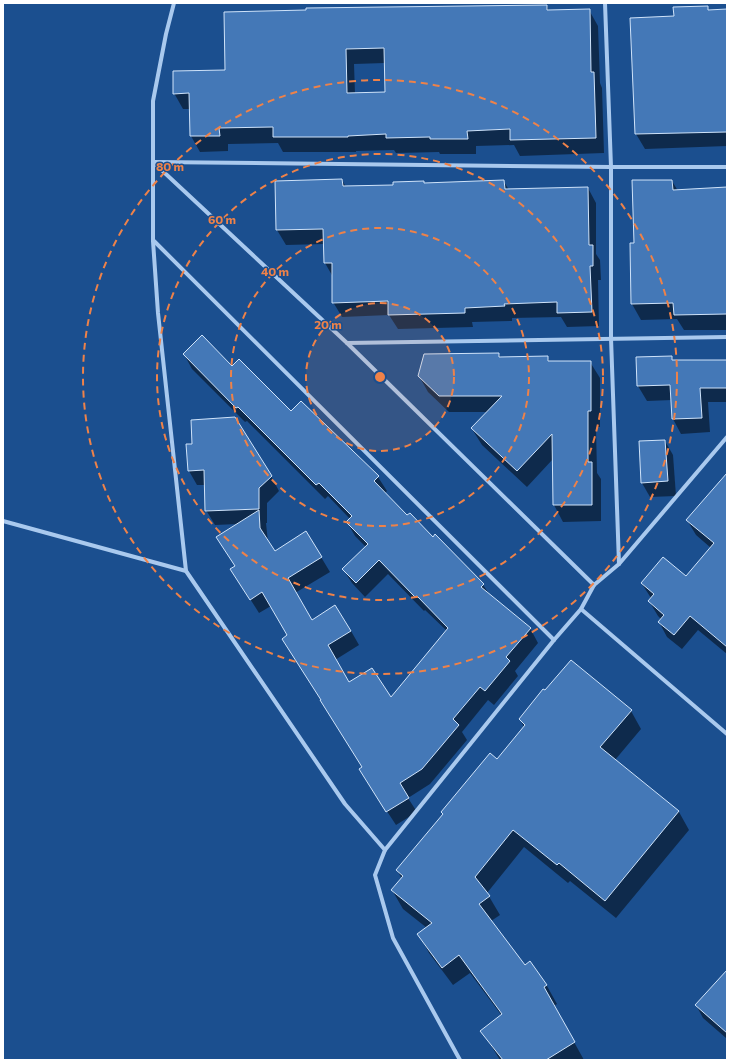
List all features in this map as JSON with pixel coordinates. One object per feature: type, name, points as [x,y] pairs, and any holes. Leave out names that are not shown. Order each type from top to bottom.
[{"type":"street","points":[[174,3],[166,34],[153,101],[153,241],[158,313],[186,570],[345,804],[385,850]]},
{"type":"street","points":[[605,3],[611,167],[611,338],[619,564]]},
{"type":"street","points":[[153,162],[727,167]]},
{"type":"street","points":[[153,162],[347,343],[594,585]]},
{"type":"street","points":[[153,241],[554,640]]},
{"type":"street","points":[[347,343],[727,337]]},
{"type":"street","points":[[460,1060],[393,938],[375,875],[385,850],[554,640],[581,609],[594,585],[619,564],[727,437]]},
{"type":"street","points":[[3,521],[186,570]]},
{"type":"street","points":[[581,609],[727,734]]},
{"type":"building","points":[[547,5],[547,10],[590,9],[591,72],[594,72],[596,138],[510,140],[510,129],[467,131],[468,139],[430,139],[430,137],[386,138],[386,134],[348,137],[273,137],[273,127],[219,128],[220,136],[190,136],[189,93],[173,94],[173,71],[225,70],[224,12],[306,10],[306,8]],"holes":[[[384,48],[385,92],[347,93],[346,49]]]},
{"type":"building","points":[[708,6],[708,10],[727,9],[727,132],[635,134],[630,18],[674,16],[673,7]]},
{"type":"building","points":[[342,179],[343,186],[393,185],[393,182],[424,181],[424,183],[504,180],[505,189],[588,187],[589,245],[593,245],[593,266],[590,266],[592,312],[557,313],[557,302],[504,304],[505,306],[465,308],[465,313],[388,315],[388,301],[332,303],[332,263],[324,263],[323,229],[276,230],[275,181]]},
{"type":"building","points":[[632,180],[672,180],[673,190],[727,187],[727,314],[674,315],[673,303],[631,304],[630,243],[634,243]]},
{"type":"building","points":[[202,335],[232,366],[239,359],[291,411],[301,401],[379,476],[374,481],[407,515],[410,513],[433,537],[435,534],[484,584],[481,587],[531,628],[506,657],[510,661],[485,691],[480,687],[453,719],[459,725],[422,769],[400,783],[409,798],[386,812],[359,769],[362,767],[282,639],[287,635],[262,592],[250,600],[230,569],[235,566],[216,537],[259,510],[260,528],[275,551],[306,531],[322,557],[288,578],[312,620],[335,605],[351,631],[328,645],[349,682],[372,668],[391,697],[448,628],[379,560],[356,583],[342,569],[368,544],[346,522],[352,516],[319,483],[316,485],[238,407],[236,408],[183,354]]},
{"type":"building","points":[[499,353],[499,357],[548,356],[548,361],[591,361],[591,411],[588,411],[588,462],[592,462],[592,505],[553,505],[552,434],[517,471],[471,428],[502,396],[439,396],[418,376],[424,354]]},
{"type":"building","points":[[672,356],[672,360],[727,360],[727,388],[700,388],[702,418],[672,419],[670,385],[637,386],[636,357]]},
{"type":"building","points":[[235,417],[272,476],[259,488],[259,509],[205,511],[204,470],[188,471],[186,444],[192,444],[191,420]]},
{"type":"building","points":[[665,440],[668,481],[641,483],[639,441]]},
{"type":"building","points":[[727,473],[727,647],[690,616],[674,635],[658,622],[664,615],[648,601],[654,594],[641,583],[663,557],[686,576],[714,543],[686,520]]},
{"type":"building","points":[[571,660],[632,710],[600,747],[679,811],[605,901],[559,863],[557,865],[513,830],[475,877],[490,896],[479,904],[525,965],[530,961],[547,985],[544,987],[575,1042],[546,1060],[503,1060],[480,1031],[502,1014],[459,955],[442,968],[417,934],[432,923],[391,890],[403,876],[396,870],[443,814],[441,812],[490,753],[497,759],[525,725],[519,719],[543,689],[545,690]]},
{"type":"building","points":[[727,970],[727,1033],[695,1005]]}]
